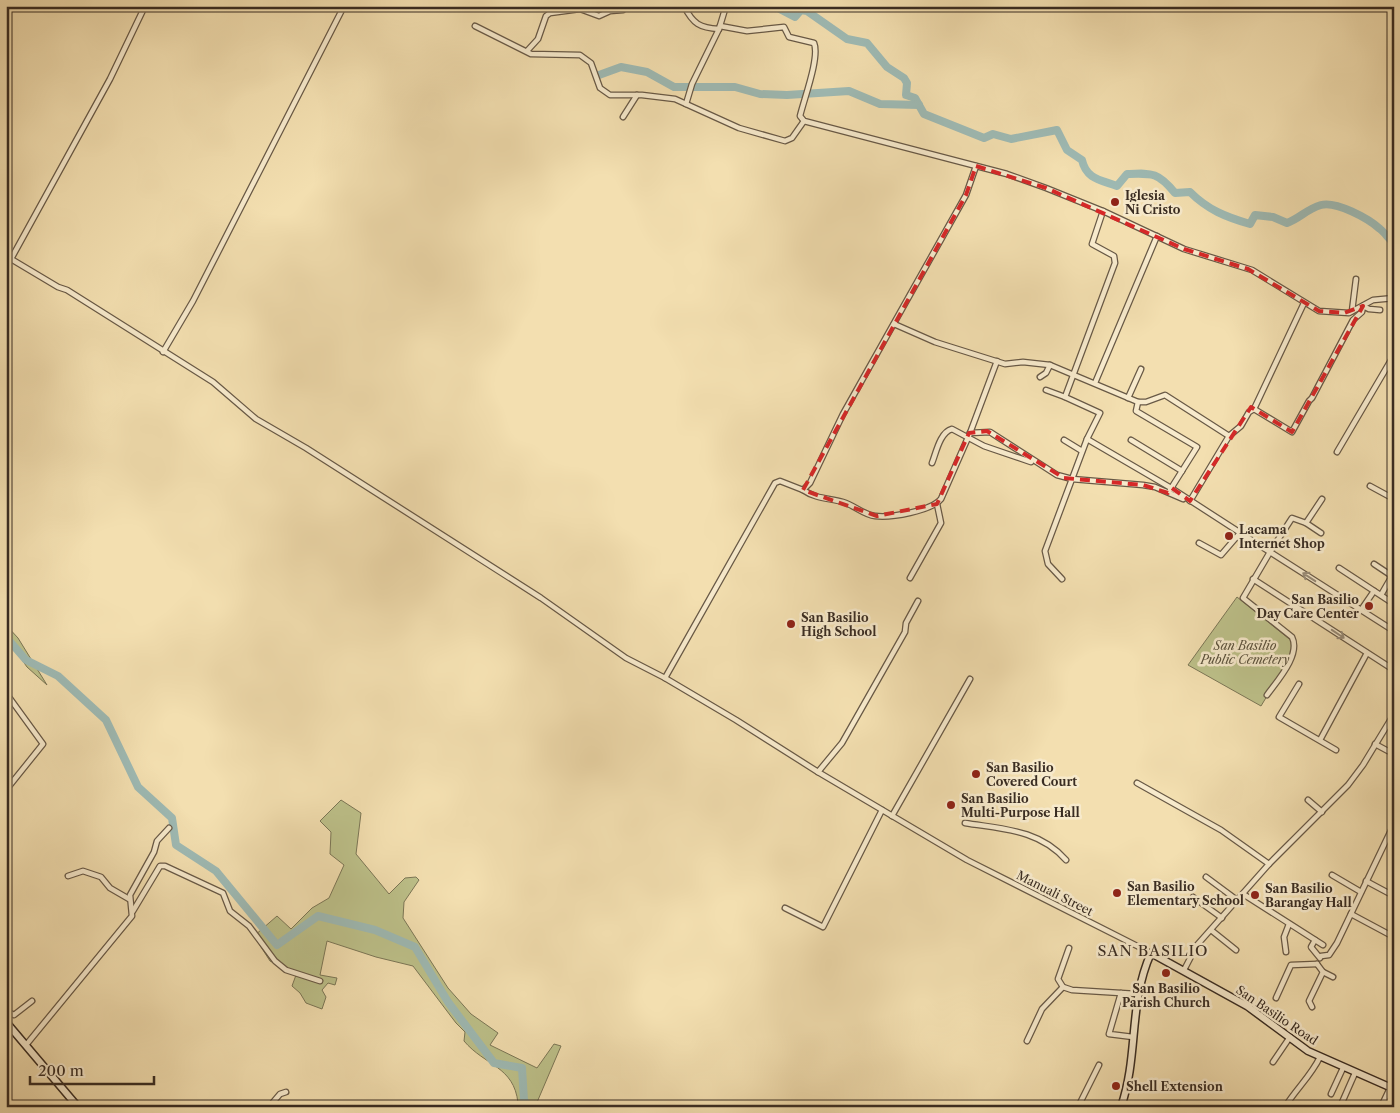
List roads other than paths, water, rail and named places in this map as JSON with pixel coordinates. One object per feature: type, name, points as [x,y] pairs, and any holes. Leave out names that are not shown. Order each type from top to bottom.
[{"type":"street","points":[[9,258],[110,79],[145,6]]},
{"type":"street","points":[[164,352],[193,301],[344,6]]},
{"type":"street","points":[[527,51],[538,39],[546,16],[550,13],[580,9],[599,16],[610,11],[623,10],[627,6]]},
{"type":"street","points":[[684,6],[689,16],[702,27],[720,27],[747,31],[784,26],[786,35],[789,37],[814,43],[816,50],[813,70],[800,116],[804,121],[1014,176],[1103,211],[1184,249],[1248,269],[1322,312],[1340,314],[1352,311],[1373,300],[1394,298]]},
{"type":"street","points":[[686,104],[692,84],[720,27],[726,6]]},
{"type":"street","points":[[475,26],[537,55],[580,55],[591,63],[598,84],[604,93],[675,98],[739,128],[785,141],[792,138],[804,121]]},
{"type":"street","points":[[623,117],[637,95]]},
{"type":"street","points":[[803,490],[810,482],[843,414],[966,195],[976,166]]},
{"type":"street","points":[[1065,397],[1116,259],[1092,244],[1103,211]]},
{"type":"street","points":[[1095,383],[1157,236]]},
{"type":"street","name":"Manuali Street","points":[[9,258],[58,287],[67,290],[213,382],[256,419],[306,448],[541,598],[626,658],[666,678],[818,772],[950,850],[1151,953]]},
{"type":"street","points":[[1352,311],[1356,279]]},
{"type":"street","points":[[1188,500],[1229,436],[1241,426],[1249,412],[1254,409],[1304,303]]},
{"type":"street","points":[[1254,409],[1292,432],[1309,400],[1312,398],[1352,320],[1362,312],[1363,306]]},
{"type":"street","points":[[1363,306],[1369,309],[1380,310]]},
{"type":"street","points":[[894,324],[917,335],[1005,364],[1023,362],[1050,365],[1138,402],[1146,402],[1165,395],[1229,436]]},
{"type":"street","points":[[1337,452],[1394,355]]},
{"type":"street","points":[[666,678],[775,483],[780,481],[826,500],[848,504],[873,516],[922,510],[936,504],[941,499],[969,435],[997,361]]},
{"type":"street","points":[[1040,377],[1046,373],[1050,365]]},
{"type":"street","points":[[1128,398],[1141,369]]},
{"type":"street","points":[[1046,390],[1100,413],[1082,451],[1045,551],[1048,564],[1062,579]]},
{"type":"street","points":[[1138,402],[1136,411],[1196,446],[1168,493]]},
{"type":"street","points":[[932,464],[946,431],[954,429],[969,435],[984,446],[1038,464]]},
{"type":"street","points":[[969,435],[990,432],[1057,475],[1072,479],[1155,487],[1188,500]]},
{"type":"street","points":[[1087,439],[1171,488],[1394,632]]},
{"type":"street","points":[[1064,440],[1082,451]]},
{"type":"street","points":[[1131,440],[1182,471]]},
{"type":"street","points":[[1370,486],[1394,499]]},
{"type":"street","points":[[1306,524],[1322,499]]},
{"type":"street","points":[[910,578],[940,523],[936,504]]},
{"type":"street","points":[[1268,695],[1290,660],[1295,645],[1292,637],[1244,600],[1244,595],[1292,518],[1321,533]]},
{"type":"street","points":[[1199,543],[1221,555],[1240,533]]},
{"type":"street","points":[[1374,564],[1392,576],[1381,595]]},
{"type":"street","points":[[1339,568],[1394,604]]},
{"type":"street","points":[[1253,579],[1394,670]]},
{"type":"street","points":[[1361,610],[1374,591]]},
{"type":"street","points":[[818,772],[842,742],[905,632],[906,623],[918,601]]},
{"type":"street","points":[[1320,740],[1367,653]]},
{"type":"street","points":[[892,816],[970,679]]},
{"type":"street","points":[[1299,684],[1279,717],[1336,750]]},
{"type":"street","points":[[6,693],[44,744],[6,790]]},
{"type":"street","points":[[1184,970],[1193,950],[1268,864],[1322,812],[1353,778],[1394,714]]},
{"type":"street","points":[[1388,723],[1394,726]]},
{"type":"street","points":[[1375,744],[1388,750]]},
{"type":"street","points":[[1137,784],[1221,830],[1268,864]]},
{"type":"street","points":[[1308,800],[1322,812]]},
{"type":"street","points":[[785,908],[823,927],[882,810]]},
{"type":"street","points":[[965,823],[1011,829],[1041,840],[1057,849],[1066,860]]},
{"type":"street","points":[[1315,940],[1311,947],[1321,956],[1327,956],[1332,952],[1394,824]]},
{"type":"street","points":[[129,899],[135,884],[154,852],[157,841],[169,828]]},
{"type":"street","points":[[26,1045],[130,919],[160,866],[165,866],[223,893],[230,911],[249,926],[275,961],[286,970],[320,981]]},
{"type":"street","points":[[68,876],[83,871],[101,877],[110,888],[129,899],[134,912]]},
{"type":"street","points":[[1332,875],[1361,892]]},
{"type":"street","points":[[1206,877],[1237,900]]},
{"type":"street","points":[[1366,881],[1394,896]]},
{"type":"street","points":[[1243,894],[1323,945]]},
{"type":"street","points":[[1193,897],[1222,918]]},
{"type":"street","points":[[1351,914],[1394,936]]},
{"type":"street","points":[[1286,952],[1284,937],[1290,924]]},
{"type":"street","points":[[1211,930],[1236,950]]},
{"type":"street","points":[[1069,948],[1058,980],[1063,987],[1072,990],[1137,994]]},
{"type":"street","points":[[1120,1107],[1131,1070],[1137,994],[1151,953]]},
{"type":"street","name":"San Basilio Road","points":[[1151,953],[1247,1006],[1320,1057],[1392,1088]]},
{"type":"street","points":[[1317,964],[1321,956]]},
{"type":"street","points":[[1317,964],[1323,972],[1333,977]]},
{"type":"street","points":[[1276,998],[1291,966],[1317,964]]},
{"type":"street","points":[[1312,1007],[1309,1001],[1323,972]]},
{"type":"street","points":[[1028,1041],[1042,1009],[1063,987]]},
{"type":"street","points":[[1121,993],[1109,1034],[1133,1037]]},
{"type":"street","points":[[6,1011],[14,1015],[32,1001]]},
{"type":"street","points":[[6,1022],[78,1107]]},
{"type":"street","points":[[1272,1062],[1290,1036]]},
{"type":"street","points":[[1285,1107],[1297,1088],[1309,1077],[1320,1057]]},
{"type":"street","points":[[1078,1107],[1098,1065]]},
{"type":"street","points":[[1331,1094],[1343,1068]]},
{"type":"street","points":[[1340,1107],[1355,1073]]},
{"type":"street","points":[[1381,1107],[1392,1088]]},
{"type":"street","points":[[270,1107],[280,1094],[286,1092]]},
{"type":"waterway","points":[[774,6],[795,17],[801,10],[807,11],[847,39],[867,43],[887,67],[904,78],[907,83],[906,95],[915,98],[924,114],[984,138],[993,134],[1011,139],[1057,130],[1067,150],[1082,160],[1091,175],[1117,186],[1127,174],[1154,175],[1164,181],[1175,193],[1190,192],[1204,204],[1218,212],[1250,224],[1255,215],[1273,217],[1287,223],[1316,207],[1327,204],[1352,211],[1368,220],[1394,243]]},
{"type":"waterway","points":[[599,75],[621,67],[647,72],[674,87],[735,87],[760,94],[787,95],[849,91],[880,104],[919,105]]},
{"type":"waterway","points":[[6,637],[26,660],[58,676],[106,720],[138,787],[172,818],[176,845],[216,871],[277,945],[318,916],[375,930],[415,947],[448,1002],[494,1063],[522,1068],[524,1100],[529,1107]]},
{"type":"place","name":"Iglesia Ni Cristo","points":[[1115,202]]},
{"type":"place","name":"Lacama Internet Shop","points":[[1229,536]]},
{"type":"place","name":"San Basilio Day Care Center","points":[[1369,606]]},
{"type":"place","name":"San Basilio High School","points":[[791,624]]},
{"type":"place","name":"San Basilio Covered Court","points":[[976,774]]},
{"type":"place","name":"San Basilio Multi-Purpose Hall","points":[[951,805]]},
{"type":"place","name":"San Basilio Elementary School","points":[[1117,893]]},
{"type":"place","name":"San Basilio Barangay Hall","points":[[1255,895]]},
{"type":"place","name":"San Basilio Parish Church","points":[[1166,973]]},
{"type":"place","name":"Shell Extension","points":[[1116,1086]]},
{"type":"district","name":"SAN BASILIO","points":[[1153,950]]},
{"type":"park label","name":"San Basilio Public Cemetery","points":[[1245,652]]}]
